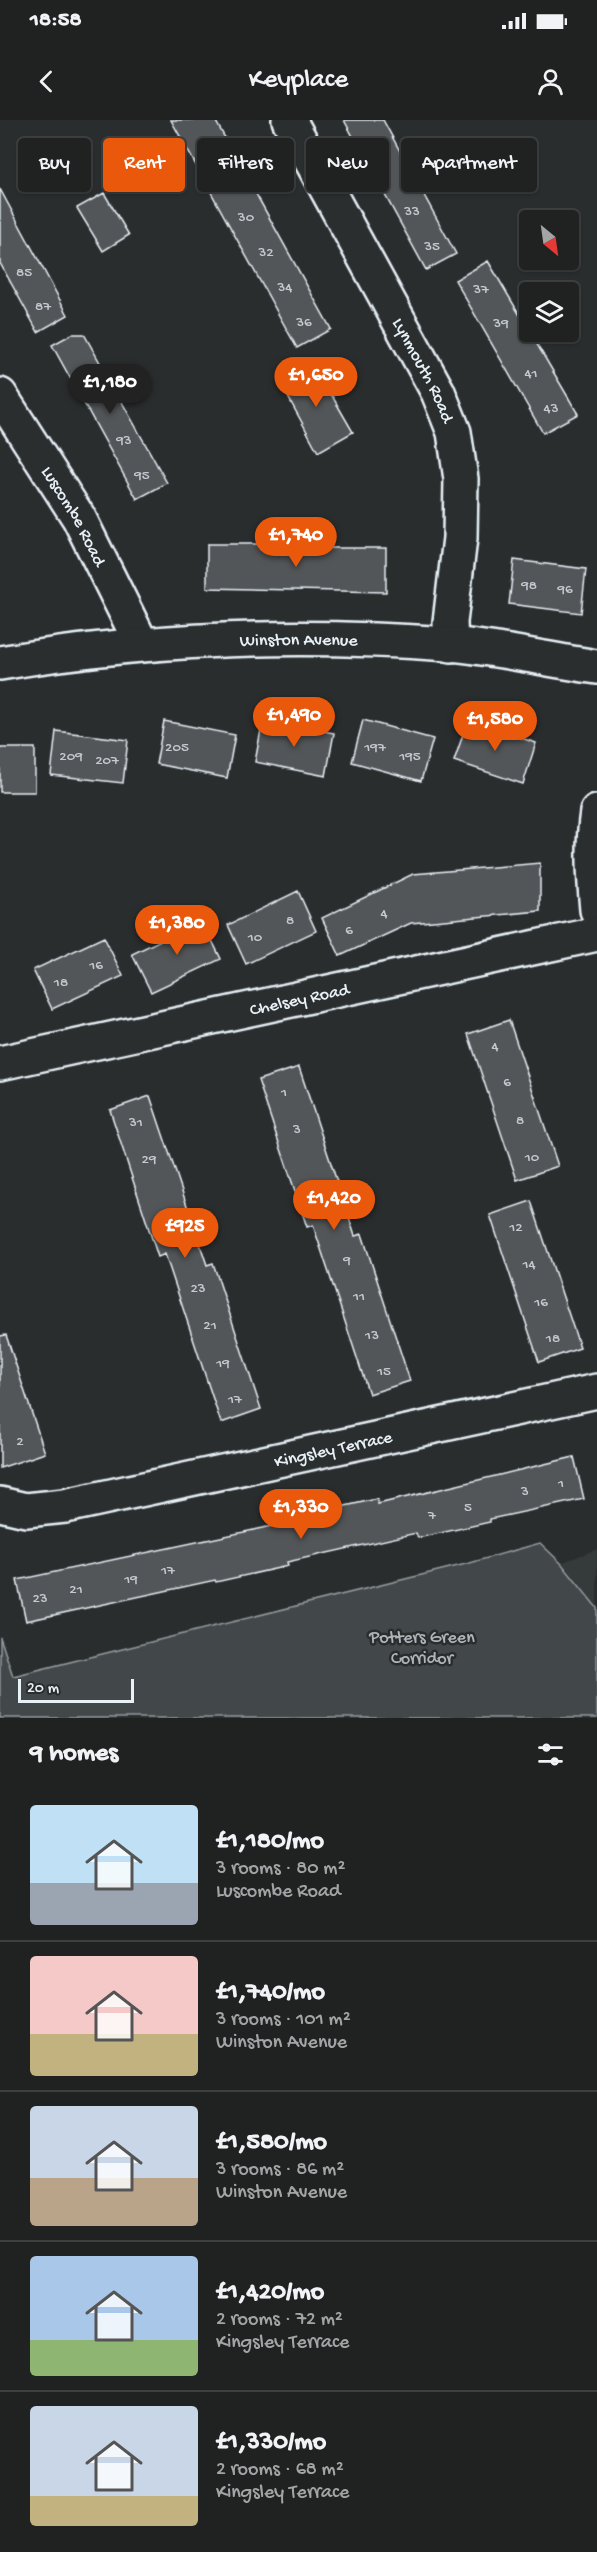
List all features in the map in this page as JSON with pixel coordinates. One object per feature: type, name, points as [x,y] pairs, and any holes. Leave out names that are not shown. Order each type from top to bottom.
[{"type":"street","name":"Lynmouth Road","points":[[290,120],[438,392],[454,432],[461,479],[460,538],[450,622],[451,645]]},
{"type":"street","name":"Luscombe Road","points":[[0,395],[79,518],[141,643]]},
{"type":"street","name":"Winston Avenue","points":[[0,663],[141,643],[342,638],[451,645],[597,667]]},
{"type":"street","points":[[597,812],[594,834],[594,880],[597,910]]},
{"type":"street","name":"Chelsey Road","points":[[0,1063],[597,934]]},
{"type":"street","name":"Kingsley Terrace","points":[[0,1504],[26,1510],[65,1506],[597,1391]]},
{"type":"shaded area","points":[[597,1549],[597,1608],[561,1563]]},
{"type":"green space","name":"Potters Green Corridor","points":[[540,1543],[561,1563],[597,1608],[597,1718],[0,1718],[0,1637],[13,1676],[470,1563]]},
{"type":"building","points":[[171,120],[215,120],[225,138],[197,138],[197,167],[185,145],[185,138],[181,138]]},
{"type":"building","points":[[344,120],[383,120],[401,153],[401,192],[422,192],[456,254],[426,270],[383,192],[389,192],[389,138],[354,138]]},
{"type":"building","points":[[0,189],[68,315],[38,332],[0,263]]},
{"type":"building","points":[[211,192],[255,192],[331,329],[297,348]]},
{"type":"building","points":[[104,193],[129,235],[103,251],[77,208]]},
{"type":"building","points":[[488,261],[519,314],[519,342],[536,342],[578,414],[543,433],[455,280]]},
{"type":"building","points":[[72,334],[84,334],[167,483],[137,499],[52,345]]},
{"type":"building","points":[[313,363],[353,432],[318,452],[280,382]]},
{"type":"building","points":[[207,544],[280,544],[280,548],[386,548],[386,592],[207,588]]},
{"type":"building","points":[[514,560],[586,569],[581,613],[509,604]]},
{"type":"building","points":[[263,719],[334,733],[326,776],[255,762]]},
{"type":"building","points":[[363,720],[433,739],[421,781],[352,762]]},
{"type":"building","points":[[468,720],[536,743],[523,784],[454,761]]},
{"type":"building","points":[[164,721],[235,735],[227,778],[156,764]]},
{"type":"building","points":[[56,731],[128,740],[123,783],[51,775]]},
{"type":"building","points":[[0,748],[35,748],[35,792],[0,792]]},
{"type":"building","points":[[540,863],[540,911],[411,923],[340,956],[322,918],[413,874]]},
{"type":"building","points":[[298,891],[316,931],[246,964],[228,925]]},
{"type":"building","points":[[202,920],[221,959],[151,992],[132,954]]},
{"type":"building","points":[[104,937],[123,976],[52,1009],[33,970]]},
{"type":"building","points":[[509,1020],[558,1166],[517,1180],[468,1034]]},
{"type":"building","points":[[299,1067],[355,1236],[362,1234],[410,1381],[369,1394],[313,1225],[307,1227],[258,1080]]},
{"type":"building","points":[[150,1096],[207,1265],[213,1263],[261,1409],[221,1423],[165,1254],[158,1257],[110,1110]]},
{"type":"building","points":[[531,1201],[580,1348],[539,1362],[490,1215]]},
{"type":"building","points":[[6,1335],[45,1453],[0,1468],[0,1336]]},
{"type":"building","points":[[574,1457],[584,1499],[490,1519],[490,1522],[418,1538],[416,1533],[287,1562],[288,1566],[26,1621],[17,1580],[305,1519],[304,1515],[377,1499],[378,1504]]}]
